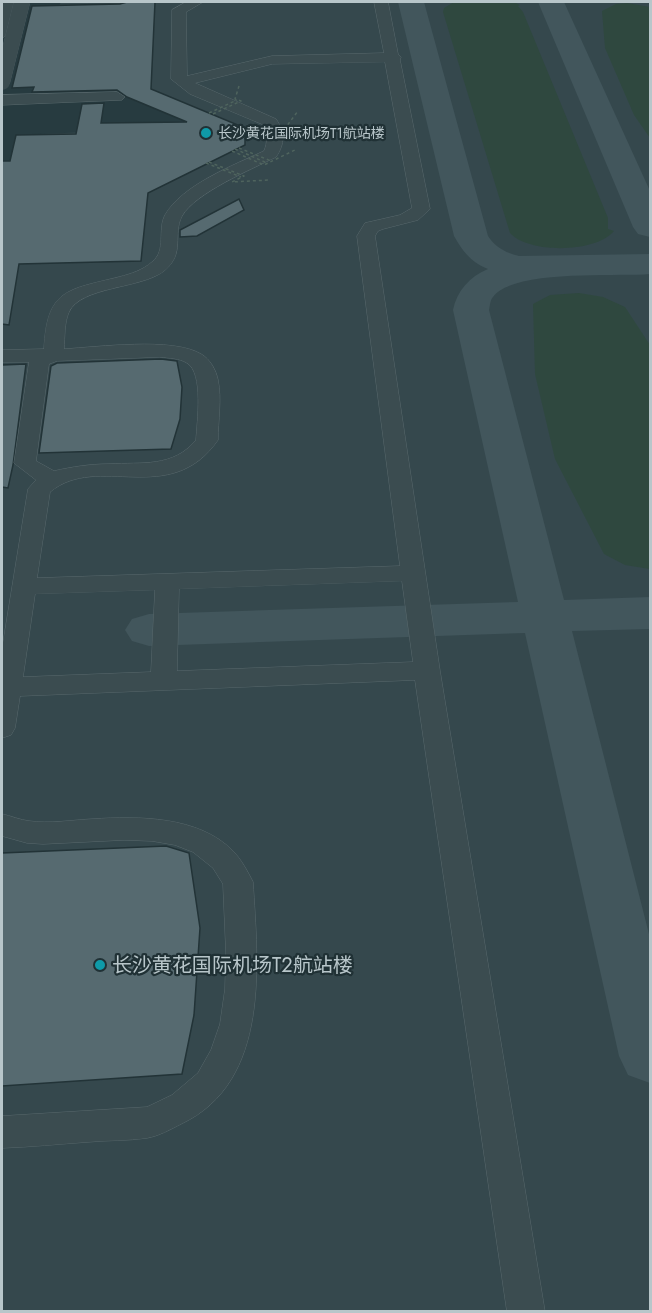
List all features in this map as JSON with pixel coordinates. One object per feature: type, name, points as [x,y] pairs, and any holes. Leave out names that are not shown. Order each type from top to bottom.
[{"type":"street","points":[[2,34],[9,2]]},
{"type":"street","points":[[2,68],[17,7],[15,2]]},
{"type":"street","points":[[2,82],[22,2]]},
{"type":"street","points":[[22,2],[24,5],[2,101],[117,97]]},
{"type":"street","points":[[54,355],[58,317],[63,305],[87,291],[138,278],[153,270],[163,261],[169,251],[172,220],[180,208],[218,179],[270,154],[275,148],[274,129],[270,122],[195,91],[178,79],[179,10],[196,2]]},
{"type":"street","points":[[381,2],[394,57],[406,137],[421,209],[418,214],[371,226],[367,229],[366,236],[427,671],[525,1311]]},
{"type":"street","points":[[182,82],[279,59],[394,57]]},
{"type":"street","points":[[2,356],[160,351],[184,354],[195,359],[202,365],[208,380],[207,440],[193,457],[159,470],[69,473],[50,480],[39,489],[2,728]]},
{"type":"street","points":[[50,480],[26,462],[39,361],[54,355]]},
{"type":"street","points":[[23,586],[413,573]]},
{"type":"street","points":[[164,681],[167,581]]},
{"type":"street","points":[[8,687],[427,671]]},
{"type":"street","points":[[2,825],[27,832],[43,833],[163,830],[198,842],[210,849],[232,869],[238,882],[241,1000],[236,1030],[220,1068],[196,1096],[167,1117],[148,1122],[2,1132]]},
{"type":"path","points":[[213,114],[241,101],[235,99],[239,86]]},
{"type":"path","points":[[209,113],[237,100]]},
{"type":"path","points":[[245,132],[286,129],[298,111]]},
{"type":"path","points":[[239,147],[269,162]]},
{"type":"path","points":[[234,150],[264,165],[297,149]]},
{"type":"path","points":[[207,162],[244,176],[232,182],[269,180]]},
{"type":"shaded area","points":[[61,2],[650,2],[650,1311],[2,1311],[2,192],[16,135],[185,128],[185,121],[111,90],[32,92],[33,87],[12,88],[32,6],[58,8]]},
{"type":"green space","points":[[454,2],[514,2],[520,5],[518,6],[523,12],[608,218],[608,229],[614,231],[605,238],[593,244],[562,248],[532,245],[519,240],[510,233],[443,12],[444,8]]},
{"type":"green space","points":[[627,3],[650,7],[650,138],[634,115],[605,48],[602,11],[616,4]]},
{"type":"green space","points":[[579,293],[603,297],[625,307],[650,345],[650,569],[625,565],[604,554],[555,459],[535,374],[533,304],[550,295]]},
{"type":"building","name":"长沙黄花国际机场T1航站楼","points":[[155,2],[151,89],[245,128],[245,145],[148,193],[141,261],[19,264],[9,325],[2,324],[2,161],[10,161],[16,135],[76,134],[82,104],[104,103],[101,123],[187,122],[127,97],[117,90],[32,92],[34,87],[12,88],[32,6]]},
{"type":"building","points":[[239,199],[244,210],[197,236],[180,237],[180,230]]},
{"type":"building","points":[[161,359],[177,361],[182,387],[180,419],[171,449],[39,453],[51,366],[57,363]]},
{"type":"building","points":[[26,364],[13,465],[8,488],[2,487],[2,365]]},
{"type":"building","name":"长沙黄花国际机场T2航站楼","points":[[166,846],[189,853],[200,928],[194,1015],[182,1074],[2,1086],[2,853]]},
{"type":"taxiway","points":[[411,2],[471,236],[479,249],[490,258],[519,266],[650,264]]},
{"type":"taxiway","points":[[551,2],[650,227]]},
{"type":"taxiway","points":[[538,268],[507,274],[486,284],[473,299],[471,310],[545,617]]},
{"type":"taxiway","points":[[545,617],[650,613]]},
{"type":"taxiway","points":[[149,630],[545,617]]},
{"type":"taxiway","points":[[545,617],[650,1056]]},
{"type":"place","name":"长沙黄花国际机场T1航站楼","points":[[206,133]]},
{"type":"place","name":"长沙黄花国际机场T2航站楼","points":[[100,965]]}]
